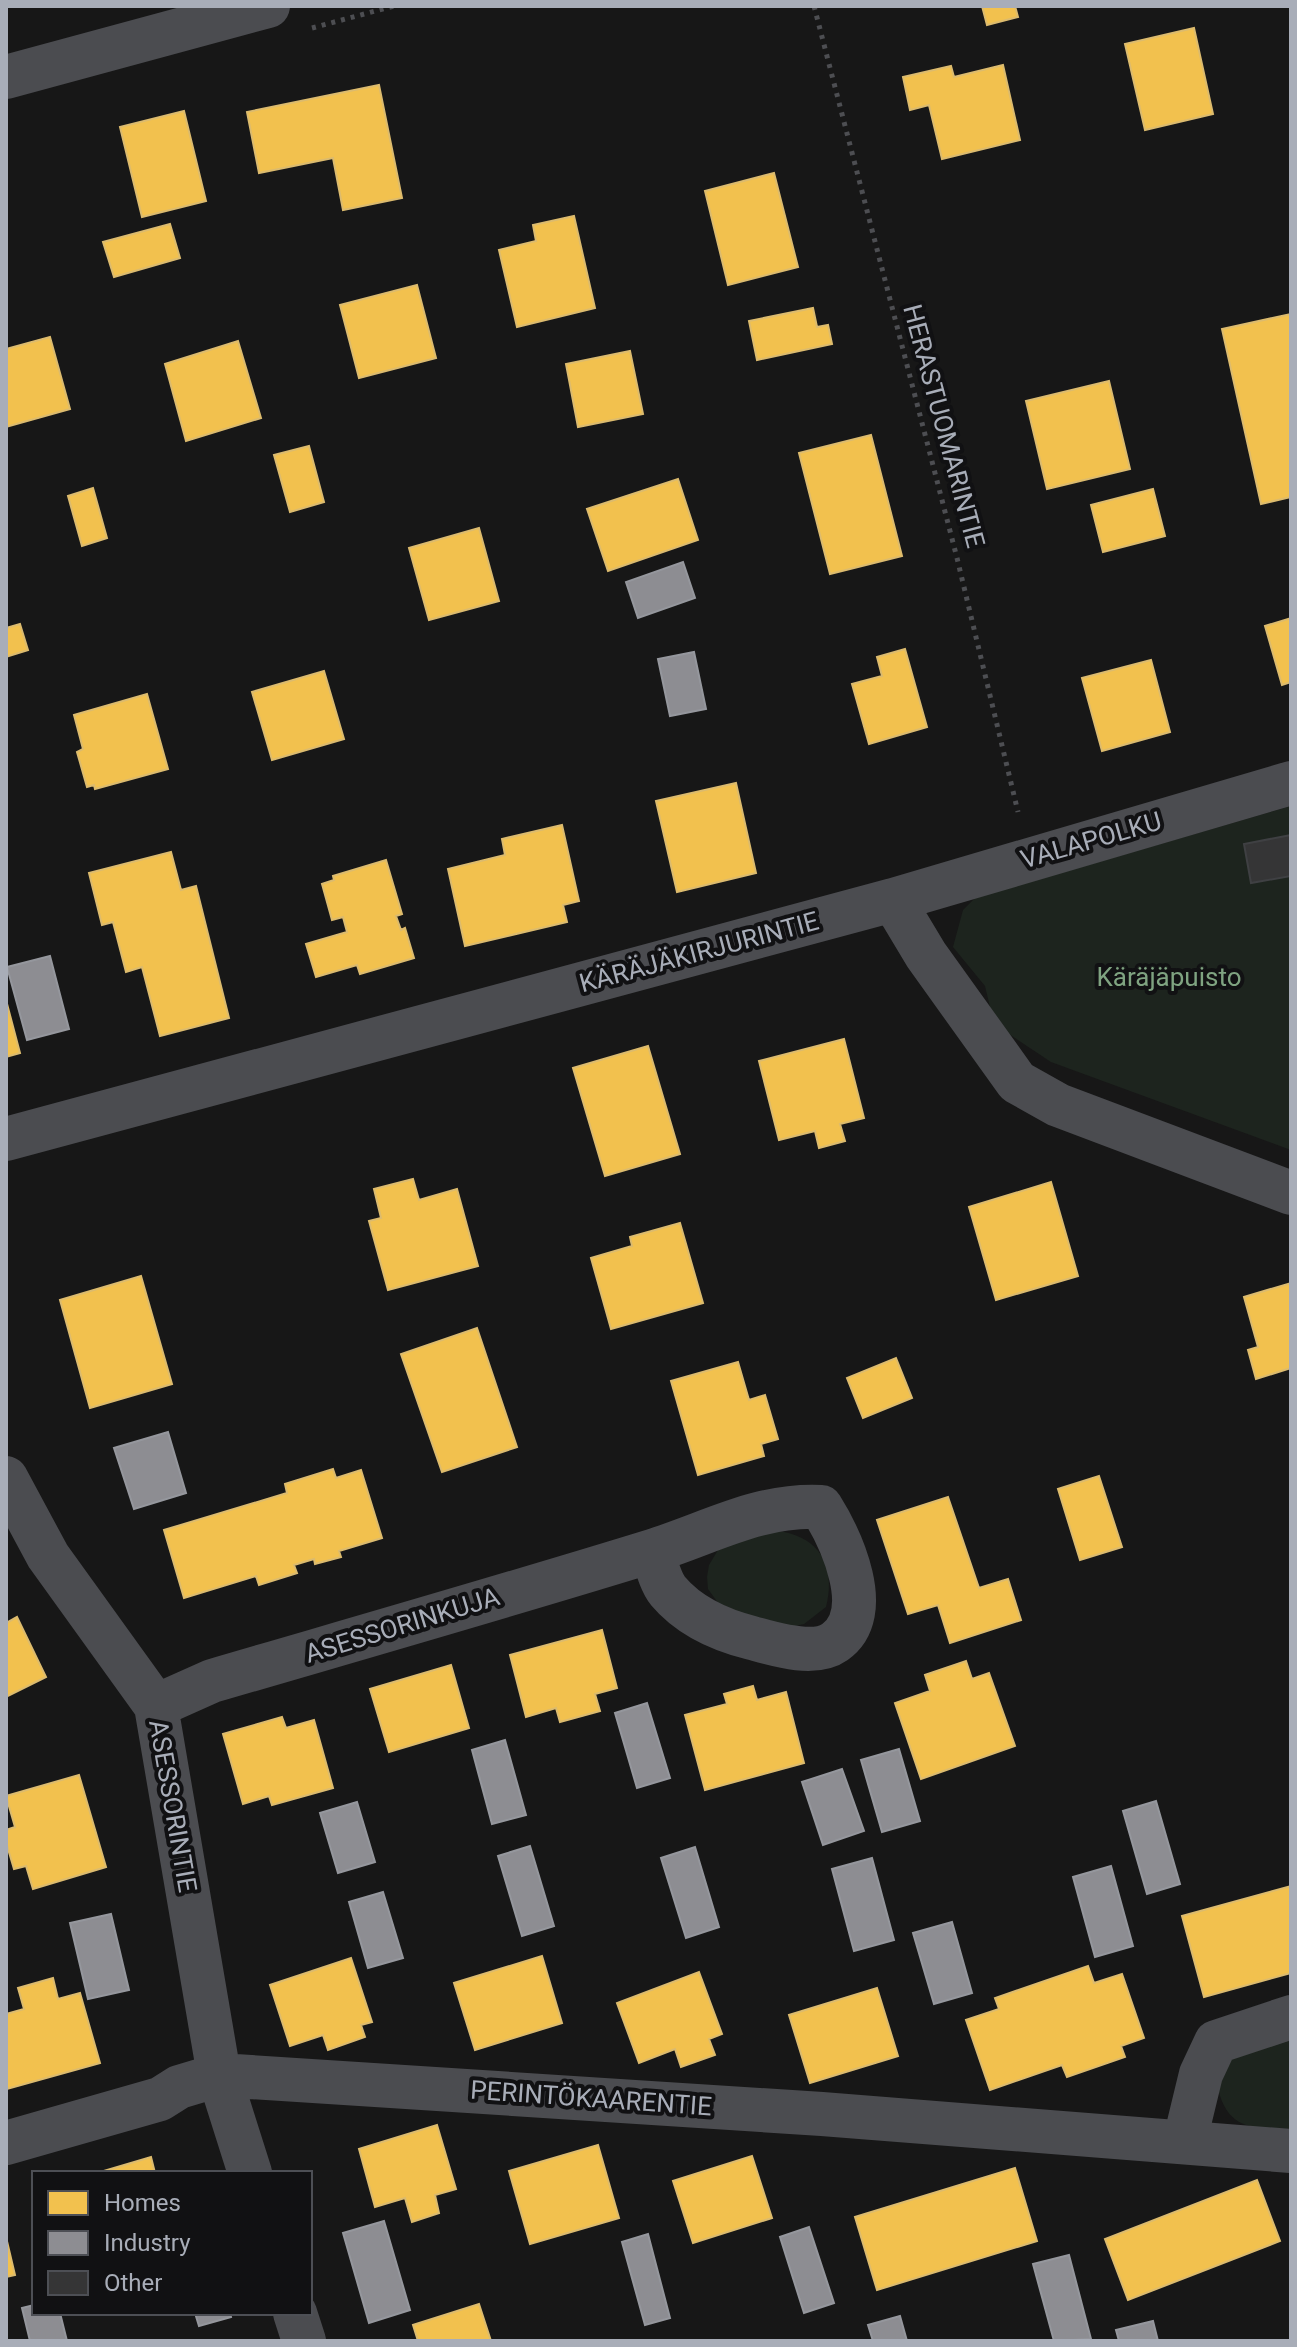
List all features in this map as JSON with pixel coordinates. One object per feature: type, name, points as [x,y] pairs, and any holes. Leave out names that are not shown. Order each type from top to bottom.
[{"type":"street","points":[[6,77],[268,6]]},
{"type":"street","name":"VALAPOLKU","points":[[893,900],[1029,857],[1291,783]]},
{"type":"street","points":[[893,900],[926,955],[1017,1082],[1058,1105],[1291,1193]]},
{"type":"street","name":"KÄRÄJÄKIRJURINTIE","points":[[6,1139],[893,900]]},
{"type":"street","name":"ASESSORINTIE","points":[[6,1478],[48,1556],[156,1706],[219,2075],[249,2171]]},
{"type":"street","name":"ASESSORINKUJA","points":[[156,1706],[212,1681],[652,1551]]},
{"type":"street","points":[[1185,2140],[1201,2074],[1216,2042],[1241,2031],[1291,2017]]},
{"type":"street","name":"PERINTÖKAARENTIE","points":[[6,2143],[160,2099],[179,2087],[219,2075],[822,2114],[1139,2140],[1185,2140],[1291,2151]]},
{"type":"street","points":[[296,2315],[304,2341]]},
{"type":"path","name":"HERASTUOMARINTIE","points":[[814,6],[957,558],[1029,857]]},
{"type":"green space","name":"Käräjäpuisto","points":[[1291,806],[1291,1150],[1051,1062],[994,1024],[985,986],[953,947],[963,910],[975,898]]},
{"type":"green space","points":[[771,1530],[801,1537],[812,1544],[826,1564],[829,1591],[826,1607],[804,1624],[791,1627],[721,1607],[708,1589],[709,1565],[721,1545]]},
{"type":"green space","points":[[1291,2035],[1291,2129],[1255,2127],[1236,2120],[1223,2103],[1218,2089],[1232,2057]]},
{"type":"building: Homes","points":[[982,6],[1015,6],[1018,17],[987,25]]},
{"type":"building: Homes","points":[[1194,28],[1213,114],[1145,130],[1125,44]]},
{"type":"building: Homes","points":[[1003,65],[1020,140],[942,159],[929,105],[910,110],[903,77],[951,66],[954,77]]},
{"type":"building: Homes","points":[[379,85],[402,198],[343,210],[333,158],[259,173],[247,112]]},
{"type":"building: Homes","points":[[184,111],[206,201],[142,217],[120,127]]},
{"type":"building: Homes","points":[[774,173],[798,267],[728,285],[705,191]]},
{"type":"building: Homes","points":[[574,216],[595,308],[517,327],[499,250],[536,241],[533,225]]},
{"type":"building: Homes","points":[[170,224],[180,258],[114,277],[103,242]]},
{"type":"building: Homes","points":[[417,285],[436,358],[359,378],[340,305]]},
{"type":"building: Homes","points":[[813,308],[817,327],[828,325],[832,344],[757,360],[749,321]]},
{"type":"building: Homes","points":[[1291,314],[1291,497],[1261,504],[1222,329]]},
{"type":"building: Homes","points":[[50,337],[70,409],[6,427],[6,349]]},
{"type":"building: Homes","points":[[238,341],[261,418],[186,441],[165,364]]},
{"type":"building: Homes","points":[[630,351],[643,414],[578,427],[566,364]]},
{"type":"building: Homes","points":[[1109,381],[1130,469],[1047,489],[1026,401]]},
{"type":"building: Homes","points":[[871,435],[902,556],[830,574],[799,453]]},
{"type":"building: Homes","points":[[309,446],[324,502],[290,512],[274,455]]},
{"type":"building: Homes","points":[[678,479],[698,540],[608,571],[587,509]]},
{"type":"building: Homes","points":[[93,488],[107,538],[82,546],[68,496]]},
{"type":"building: Homes","points":[[1153,489],[1165,536],[1103,552],[1091,505]]},
{"type":"building: Homes","points":[[479,528],[499,601],[429,620],[409,548]]},
{"type":"building: Homes","points":[[1291,618],[1291,682],[1282,685],[1265,626]]},
{"type":"building: Homes","points":[[20,624],[28,650],[6,657],[6,628]]},
{"type":"building: Homes","points":[[905,649],[927,727],[869,744],[852,684],[882,676],[877,657]]},
{"type":"building: Homes","points":[[1151,660],[1170,732],[1102,751],[1082,678]]},
{"type":"building: Homes","points":[[324,671],[344,739],[272,760],[252,692]]},
{"type":"building: Homes","points":[[147,694],[168,769],[95,789],[94,785],[87,787],[77,752],[83,749],[74,715]]},
{"type":"building: Homes","points":[[736,783],[756,873],[677,892],[656,801]]},
{"type":"building: Homes","points":[[562,825],[579,901],[563,905],[567,922],[465,946],[448,869],[505,855],[502,839]]},
{"type":"building: Homes","points":[[171,852],[181,890],[196,886],[229,1018],[160,1036],[142,967],[126,972],[113,922],[102,925],[89,873]]},
{"type":"building: Homes","points":[[386,860],[402,914],[396,916],[401,930],[405,928],[414,958],[360,974],[357,965],[316,977],[306,944],[347,932],[343,917],[332,920],[322,884],[334,880],[333,876]]},
{"type":"building: Homes","points":[[6,1000],[20,1053],[6,1057]]},
{"type":"building: Homes","points":[[844,1039],[864,1118],[840,1124],[845,1141],[819,1148],[815,1131],[779,1140],[759,1061]]},
{"type":"building: Homes","points":[[648,1046],[680,1154],[605,1176],[573,1068]]},
{"type":"building: Homes","points":[[413,1179],[419,1200],[457,1189],[478,1266],[388,1290],[369,1221],[381,1218],[374,1189]]},
{"type":"building: Homes","points":[[1051,1182],[1078,1276],[996,1300],[969,1207]]},
{"type":"building: Homes","points":[[680,1223],[703,1303],[611,1329],[591,1258],[632,1246],[630,1237]]},
{"type":"building: Homes","points":[[141,1276],[172,1384],[90,1408],[60,1300]]},
{"type":"building: Homes","points":[[1291,1283],[1291,1368],[1256,1379],[1248,1350],[1258,1347],[1244,1297]]},
{"type":"building: Homes","points":[[477,1328],[517,1447],[442,1472],[401,1354]]},
{"type":"building: Homes","points":[[896,1358],[912,1398],[863,1418],[847,1378]]},
{"type":"building: Homes","points":[[738,1362],[749,1400],[765,1395],[778,1439],[761,1444],[764,1456],[698,1475],[671,1381]]},
{"type":"building: Homes","points":[[333,1469],[336,1478],[361,1470],[382,1538],[339,1551],[341,1557],[315,1564],[314,1559],[294,1565],[297,1573],[259,1585],[256,1576],[184,1598],[164,1530],[287,1493],[285,1484]]},
{"type":"building: Homes","points":[[1099,1476],[1122,1547],[1080,1560],[1058,1489]]},
{"type":"building: Homes","points":[[948,1497],[979,1588],[1008,1579],[1021,1620],[950,1643],[938,1605],[908,1614],[877,1520]]},
{"type":"building: Homes","points":[[17,1617],[46,1677],[6,1697],[6,1623]]},
{"type":"building: Homes","points":[[602,1630],[617,1688],[595,1694],[600,1711],[560,1722],[556,1708],[526,1717],[510,1655]]},
{"type":"building: Homes","points":[[966,1661],[972,1679],[989,1673],[1015,1746],[921,1779],[895,1703],[930,1691],[925,1675]]},
{"type":"building: Homes","points":[[451,1665],[469,1728],[389,1752],[370,1689]]},
{"type":"building: Homes","points":[[753,1686],[757,1700],[786,1692],[804,1763],[705,1790],[685,1715],[727,1704],[724,1694]]},
{"type":"building: Homes","points":[[282,1717],[286,1728],[314,1720],[333,1788],[272,1805],[269,1796],[243,1804],[223,1734]]},
{"type":"building: Homes","points":[[79,1775],[106,1867],[33,1889],[26,1866],[14,1869],[6,1842],[6,1830],[15,1827],[6,1796]]},
{"type":"building: Homes","points":[[1291,1886],[1291,1973],[1204,1997],[1182,1916]]},
{"type":"building: Homes","points":[[542,1956],[562,2023],[475,2050],[454,1983]]},
{"type":"building: Homes","points":[[351,1958],[372,2022],[361,2025],[365,2037],[328,2050],[323,2035],[290,2046],[270,1985]]},
{"type":"building: Homes","points":[[1088,1966],[1094,1983],[1122,1974],[1144,2038],[1121,2046],[1125,2057],[1067,2077],[1062,2065],[990,2090],[966,2020],[999,2009],[995,1998]]},
{"type":"building: Homes","points":[[699,1972],[722,2034],[709,2039],[715,2055],[681,2067],[675,2049],[639,2063],[617,2003]]},
{"type":"building: Homes","points":[[53,1978],[58,1999],[80,1993],[100,2063],[7,2089],[6,2014],[24,2009],[18,1988]]},
{"type":"building: Homes","points":[[877,1988],[898,2056],[810,2083],[789,2015]]},
{"type":"building: Homes","points":[[437,2125],[456,2189],[435,2195],[439,2213],[412,2222],[405,2198],[375,2207],[359,2149]]},
{"type":"building: Homes","points":[[598,2145],[619,2218],[530,2244],[509,2171]]},
{"type":"building: Homes","points":[[752,2156],[772,2218],[693,2243],[673,2181]]},
{"type":"building: Homes","points":[[151,2157],[154,2171],[104,2171]]},
{"type":"building: Homes","points":[[1015,2168],[1037,2241],[877,2290],[855,2217]]},
{"type":"building: Homes","points":[[1257,2180],[1280,2241],[1128,2300],[1105,2239]]},
{"type":"building: Homes","points":[[6,2237],[15,2275],[6,2277]]},
{"type":"building: Homes","points":[[479,2304],[491,2341],[418,2341],[413,2325]]},
{"type":"building: Industry","points":[[683,562],[695,598],[638,618],[626,582]]},
{"type":"building: Industry","points":[[694,652],[706,709],[670,716],[658,659]]},
{"type":"building: Industry","points":[[50,956],[69,1029],[27,1040],[7,967]]},
{"type":"building: Industry","points":[[168,1432],[186,1493],[134,1509],[114,1448]]},
{"type":"building: Industry","points":[[647,1703],[670,1778],[637,1788],[615,1713]]},
{"type":"building: Industry","points":[[505,1740],[526,1815],[492,1824],[472,1750]]},
{"type":"building: Industry","points":[[899,1749],[920,1821],[882,1832],[861,1760]]},
{"type":"building: Industry","points":[[842,1769],[864,1831],[823,1845],[802,1782]]},
{"type":"building: Industry","points":[[1156,1801],[1180,1884],[1147,1894],[1123,1811]]},
{"type":"building: Industry","points":[[357,1802],[375,1862],[338,1873],[320,1813]]},
{"type":"building: Industry","points":[[530,1846],[554,1926],[522,1936],[498,1856]]},
{"type":"building: Industry","points":[[695,1847],[719,1927],[686,1938],[661,1858]]},
{"type":"building: Industry","points":[[872,1858],[894,1940],[854,1951],[832,1869]]},
{"type":"building: Industry","points":[[1111,1866],[1133,1946],[1095,1957],[1073,1877]]},
{"type":"building: Industry","points":[[383,1892],[403,1958],[368,1968],[349,1902]]},
{"type":"building: Industry","points":[[111,1914],[129,1990],[88,1999],[70,1923]]},
{"type":"building: Industry","points":[[952,1922],[972,1993],[934,2004],[913,1933]]},
{"type":"building: Industry","points":[[384,2221],[410,2310],[369,2323],[343,2233]]},
{"type":"building: Industry","points":[[809,2227],[834,2303],[804,2313],[780,2237]]},
{"type":"building: Industry","points":[[648,2234],[670,2318],[645,2325],[622,2242]]},
{"type":"building: Industry","points":[[1069,2255],[1091,2339],[1054,2341],[1033,2264]]},
{"type":"building: Industry","points":[[32,2306],[32,2315],[60,2315],[67,2341],[30,2341],[22,2308]]},
{"type":"building: Industry","points":[[196,2315],[230,2315],[231,2317],[199,2326]]},
{"type":"building: Industry","points":[[900,2316],[907,2341],[873,2341],[868,2325]]},
{"type":"building: Industry","points":[[1153,2321],[1158,2341],[1119,2341],[1116,2330]]},
{"type":"building: Other","points":[[1291,835],[1291,876],[1251,883],[1244,844]]}]
